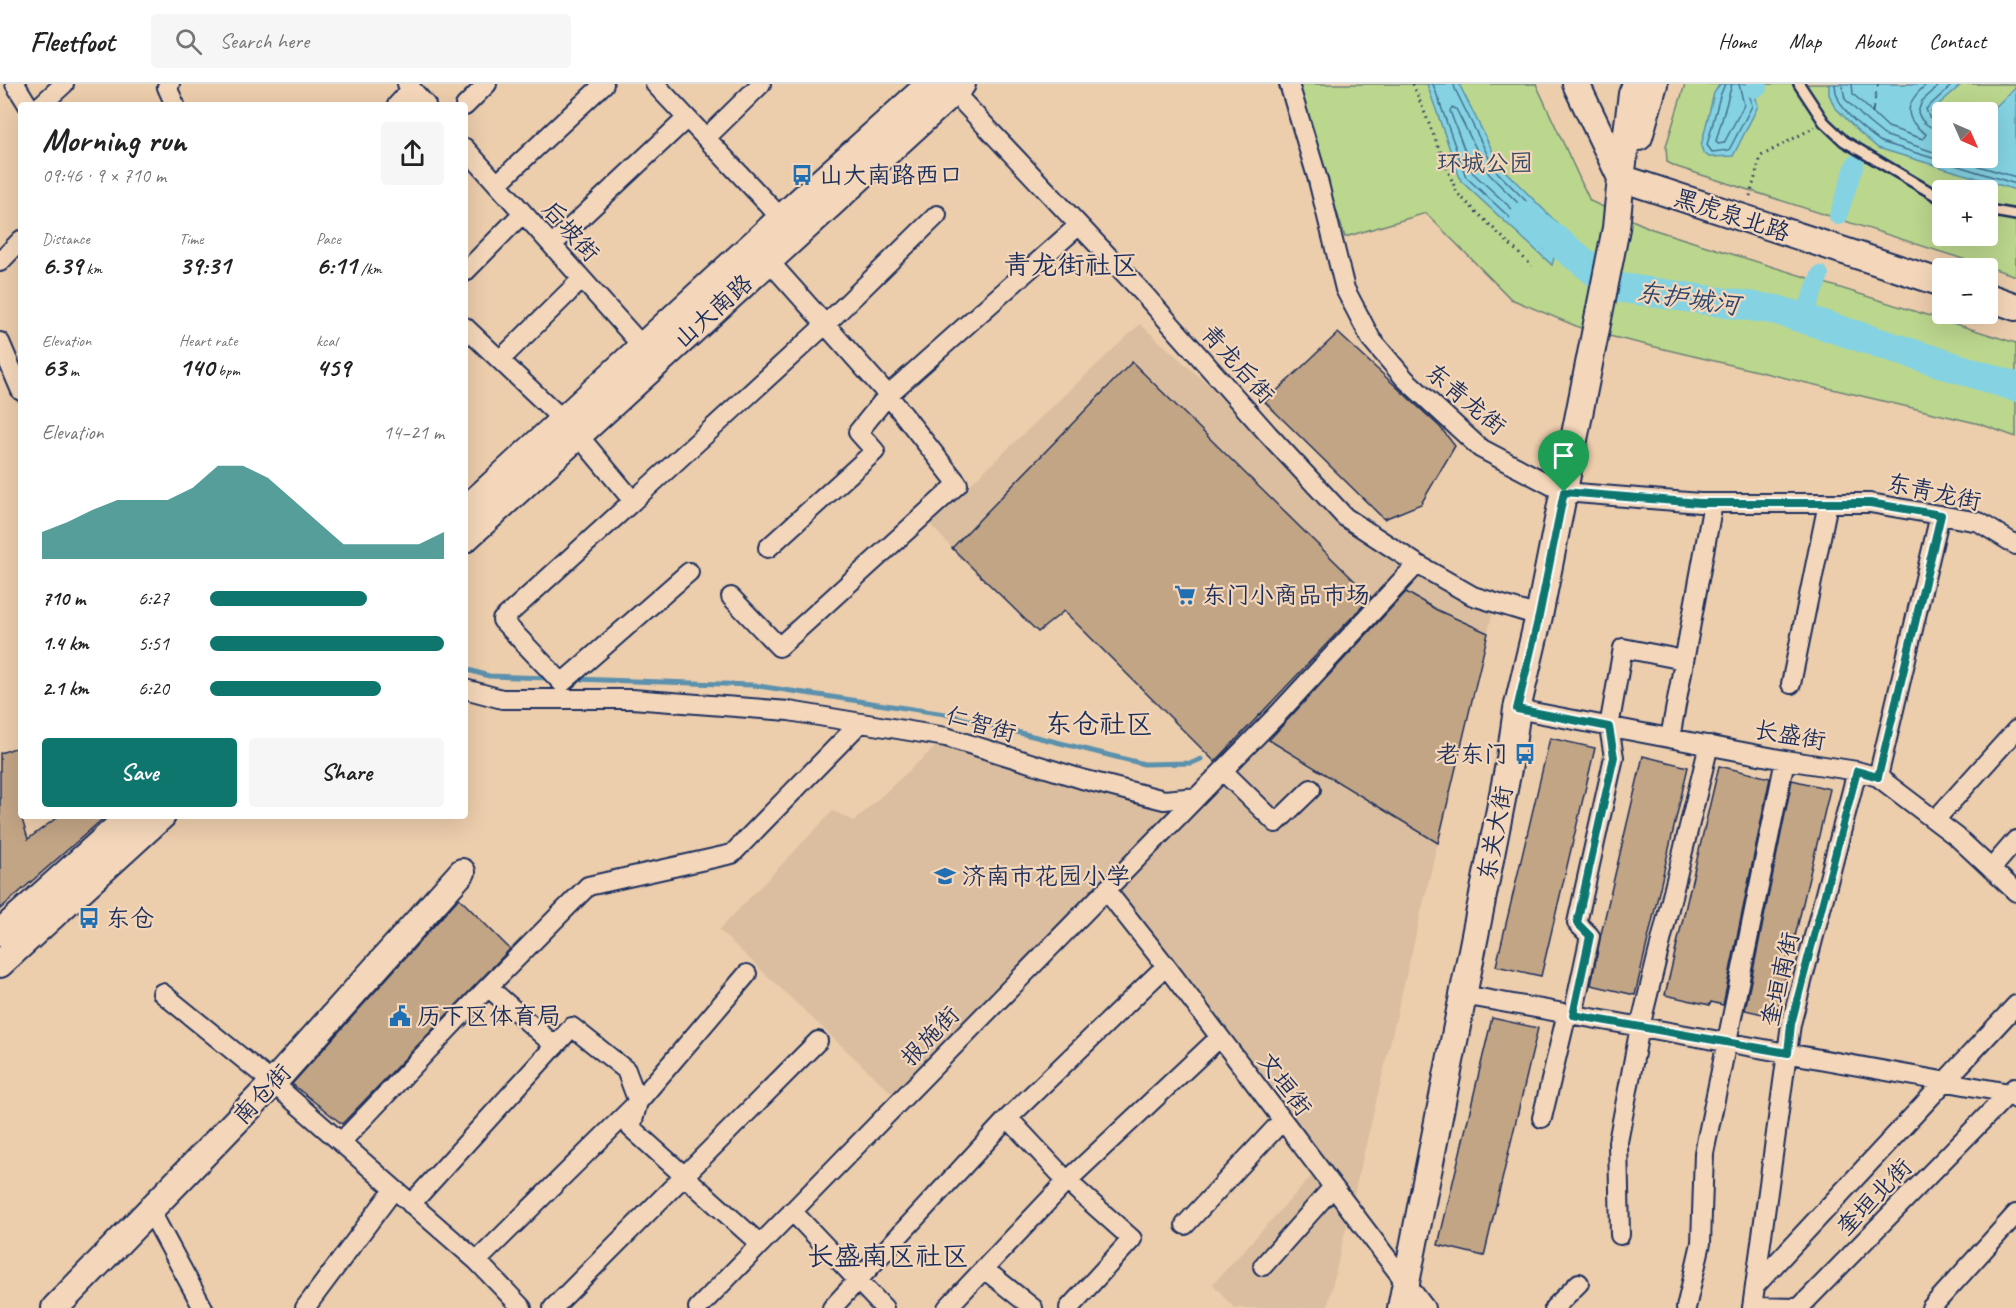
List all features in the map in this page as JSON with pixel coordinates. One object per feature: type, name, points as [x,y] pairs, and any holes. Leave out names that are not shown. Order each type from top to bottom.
[{"type":"main road","points":[[1576,84],[1621,178]]},
{"type":"main road","points":[[1621,178],[1635,84]]},
{"type":"main road","points":[[1621,178],[1633,157],[1654,84]]},
{"type":"main road","name":"山大南路","points":[[468,536],[642,346],[782,218],[948,86]]},
{"type":"main road","name":"山大南路","points":[[468,508],[570,427],[768,260],[948,86]]},
{"type":"main road","name":"东关大街","points":[[1401,1308],[1510,759],[1517,709],[1539,616],[1615,238],[1621,178]]},
{"type":"main road","name":"黑虎泉北路","points":[[1621,178],[1932,280]]},
{"type":"main road","points":[[1998,301],[2016,307]]},
{"type":"main road","points":[[0,933],[127,819]]},
{"type":"main road","points":[[0,964],[159,819]]},
{"type":"main road","name":"南仓街","points":[[55,1308],[273,1083],[462,872]]},
{"type":"street","points":[[15,84],[26,102]]},
{"type":"street","points":[[44,102],[63,84]]},
{"type":"street","points":[[170,84],[167,87],[174,102]]},
{"type":"street","points":[[468,103],[487,84]]},
{"type":"street","points":[[497,184],[604,84]]},
{"type":"street","points":[[655,84],[782,218]]},
{"type":"street","points":[[706,138],[760,84]]},
{"type":"street","name":"东青龙街","points":[[1289,84],[1318,180],[1345,289],[1371,339],[1405,379],[1480,448],[1564,492],[1713,503],[1870,503],[1979,522],[2016,545]]},
{"type":"street","name":"青龙后街","points":[[948,86],[1143,293],[1345,517],[1417,564],[1473,596],[1539,616]]},
{"type":"street","points":[[399,102],[410,87],[423,102]]},
{"type":"street","points":[[552,245],[687,118]]},
{"type":"street","name":"后坡街","points":[[468,153],[642,346]]},
{"type":"street","points":[[468,269],[523,213]]},
{"type":"street","points":[[689,572],[562,682],[502,620],[826,324],[937,215]]},
{"type":"street","points":[[768,548],[875,451],[858,432],[888,395],[1078,226]]},
{"type":"street","points":[[0,262],[18,243]]},
{"type":"street","points":[[731,597],[779,647],[958,484],[888,395],[768,260]]},
{"type":"street","points":[[500,360],[582,279]]},
{"type":"street","points":[[468,330],[570,427],[633,501]]},
{"type":"street","points":[[0,342],[18,378]]},
{"type":"street","points":[[1670,738],[1713,503]]},
{"type":"street","points":[[1791,684],[1828,503]]},
{"type":"street","points":[[1878,777],[1941,515]]},
{"type":"street","points":[[1197,797],[1417,564]]},
{"type":"street","points":[[1542,1118],[1590,936],[1577,923],[1614,757],[1609,727],[1623,648],[1684,660]]},
{"type":"street","name":"仁智街","points":[[468,690],[502,699],[632,699],[789,711],[946,737],[1082,779],[1164,800],[1197,797]]},
{"type":"street","name":"长盛街","points":[[1517,709],[1785,760],[1857,771],[1878,777],[1958,837],[2016,892]]},
{"type":"street","points":[[342,1142],[488,987],[588,886],[732,854],[860,723]]},
{"type":"street","points":[[1935,820],[2016,730]]},
{"type":"street","points":[[1620,1235],[1618,1142],[1640,1027],[1709,745]]},
{"type":"street","points":[[1686,1308],[1701,1243],[1704,1153],[1785,760]]},
{"type":"street","points":[[1223,771],[1276,823],[1311,789]]},
{"type":"street","name":"奎垣南街","points":[[1752,1308],[1791,1024],[1857,771]]},
{"type":"street","name":"报施街","points":[[698,1308],[1197,797]]},
{"type":"street","points":[[1991,869],[2016,840]]},
{"type":"street","name":"文垣街","points":[[1106,890],[1425,1308]]},
{"type":"street","points":[[832,1308],[1008,1118],[1166,966]]},
{"type":"street","points":[[477,1261],[638,1102],[747,974]]},
{"type":"street","points":[[488,987],[555,1046]]},
{"type":"street","points":[[162,993],[342,1142],[477,1261],[522,1308]]},
{"type":"street","points":[[1463,995],[1945,1082],[2014,1092]]},
{"type":"street","points":[[1755,1286],[2016,1005]]},
{"type":"street","points":[[411,1204],[572,1027],[626,1070],[638,1102],[632,1128],[760,1244]]},
{"type":"street","points":[[947,1308],[1067,1181],[1219,1038]]},
{"type":"street","points":[[553,1308],[818,1041]]},
{"type":"street","name":"奎垣北街","points":[[1752,1308],[1799,1308],[2014,1092]]},
{"type":"street","points":[[1008,1118],[1067,1181],[1132,1239],[1069,1308]]},
{"type":"street","points":[[1185,1225],[1282,1121]]},
{"type":"street","points":[[1263,1266],[1333,1187]]},
{"type":"street","points":[[305,1308],[394,1189]]},
{"type":"street","points":[[150,1210],[198,1306]]},
{"type":"street","points":[[792,1212],[884,1308]]},
{"type":"street","points":[[1930,1308],[2016,1214]]},
{"type":"street","points":[[984,1269],[1033,1308]]},
{"type":"street","points":[[1554,1308],[1579,1283]]},
{"type":"lane","points":[[1799,84],[1824,122],[1844,141],[1932,193]]},
{"type":"lane","points":[[1998,212],[2016,215]]},
{"type":"path","points":[[1413,84],[1457,193],[1532,266]]},
{"type":"path","points":[[1750,196],[1761,156],[1824,122]]},
{"type":"shaded area","name":"老东门","points":[[1140,324],[1241,414],[1417,564],[1495,602],[1327,1308],[1234,1308],[1213,1284],[1319,1168],[1106,891],[900,1101],[719,930],[833,811],[854,821],[946,737],[1197,797],[1223,770],[1064,611],[1038,632],[929,523]]},
{"type":"green space","name":"环城公园","points":[[1295,84],[1536,84],[1590,201],[1652,229],[1932,317],[1932,324],[1955,324],[2016,343],[2016,437],[1980,424],[1588,331],[1511,299],[1426,213],[1345,237]]},
{"type":"green space","points":[[1685,84],[2016,84],[2016,276],[1998,270],[1998,258],[1960,258],[1667,162],[1666,146]]},
{"type":"water","points":[[1427,84],[1459,84],[1500,166],[1562,228],[1552,265],[1461,181]]},
{"type":"water","points":[[1720,84],[1752,84],[1758,106],[1733,156],[1709,157],[1703,152],[1701,146],[1714,93]]},
{"type":"water","points":[[1829,84],[1962,84],[1941,102],[1932,102],[1932,164],[1878,148],[1834,106],[1829,94]]},
{"type":"water","points":[[2016,87],[2016,190],[1998,185],[1998,180],[1983,180],[1944,168],[1998,168],[1998,104]]},
{"type":"building","points":[[1338,333],[1440,427],[1455,446],[1421,504],[1384,519],[1265,402]]},
{"type":"building","name":"东门小商品市场","points":[[1132,362],[1371,597],[1215,762],[1064,611],[1038,632],[952,548]]},
{"type":"building","points":[[1406,592],[1437,610],[1488,633],[1438,843],[1269,740]]},
{"type":"building","points":[[1550,738],[1595,748],[1541,976],[1496,966]]},
{"type":"building","points":[[18,747],[18,819],[22,819],[28,839],[55,819],[103,819],[0,909],[0,753]]},
{"type":"building","points":[[1643,756],[1688,767],[1635,995],[1591,985]]},
{"type":"building","points":[[1719,766],[1770,778],[1723,1005],[1711,1002],[1710,1005],[1665,995]]},
{"type":"building","points":[[1792,780],[1830,789],[1776,1017],[1745,1010]]},
{"type":"building","name":"历下区体育局","points":[[459,898],[510,949],[342,1124],[292,1084]]},
{"type":"building","points":[[1492,1018],[1538,1028],[1484,1256],[1438,1245]]},
{"type":"waterway","points":[[1754,89],[1759,87]]},
{"type":"waterway","points":[[1838,216],[1855,164]]},
{"type":"waterway","name":"东护城河","points":[[1525,216],[1615,287],[1777,310],[2016,387]]},
{"type":"waterway","points":[[1803,319],[1820,275]]},
{"type":"waterway","points":[[468,670],[489,676],[549,678]]},
{"type":"waterway","points":[[574,679],[752,685],[945,714],[1144,764],[1192,763],[1201,759]]},
{"type":"ferry route","points":[[1872,114],[1878,84]]},
{"type":"place","name":"山大南路西口","points":[[802,175]]},
{"type":"place","name":"东门小商品市场","points":[[1185,595]]},
{"type":"place","name":"老东门","points":[[1525,754]]},
{"type":"place","name":"济南市花园小学","points":[[945,876]]},
{"type":"place","name":"东仓","points":[[89,918]]},
{"type":"place","name":"历下区体育局","points":[[400,1016]]},
{"type":"district","name":"青龙街社区","points":[[1071,265]]},
{"type":"district","name":"东仓社区","points":[[1099,724]]},
{"type":"district","name":"长盛南区社区","points":[[888,1256]]},
{"type":"route","points":[[1564,492],[1700,503],[1870,503],[1941,515],[1878,777],[1857,771],[1791,1024],[1788,1053],[1573,1015],[1590,936],[1577,923],[1614,757],[1609,727],[1517,709],[1539,616],[1564,492]]}]
